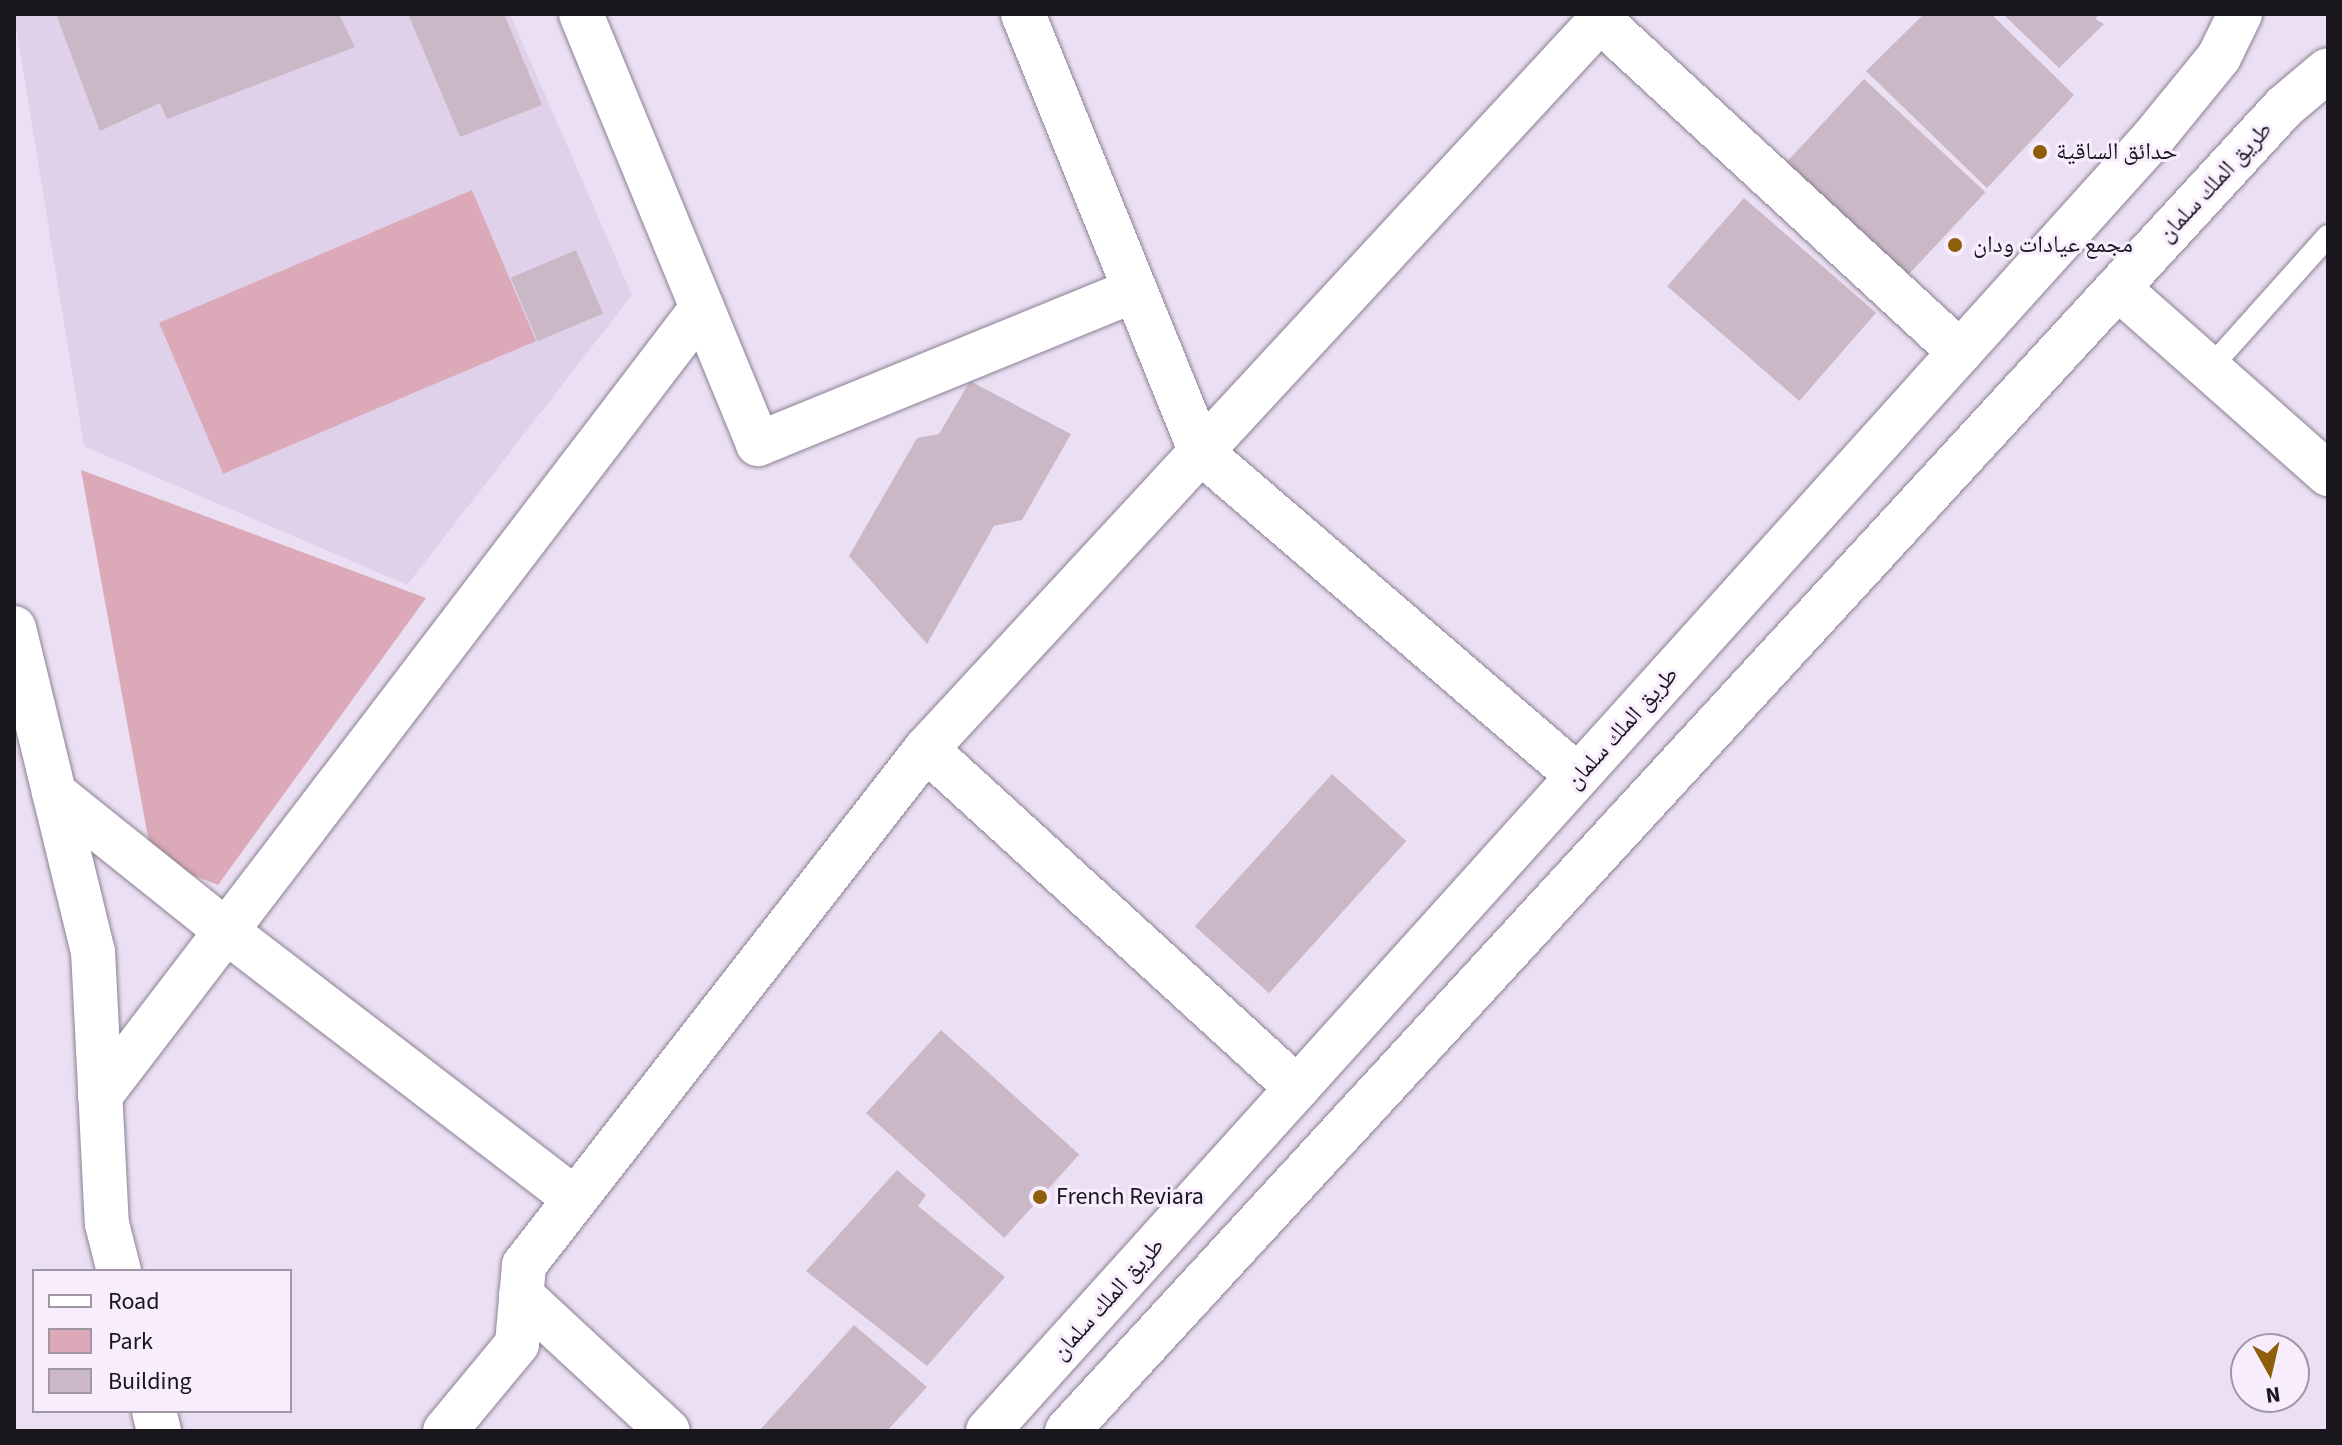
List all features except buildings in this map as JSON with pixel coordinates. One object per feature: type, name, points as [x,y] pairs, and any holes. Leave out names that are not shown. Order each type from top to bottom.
[{"type":"street","points":[[581,14],[758,444],[1135,290]]},
{"type":"street","points":[[1023,14],[1201,452],[1578,776]]},
{"type":"street","name":"طريق الملك سلمان","points":[[988,1431],[2153,138],[2219,57],[2240,14]]},
{"type":"street","points":[[445,1431],[517,1344],[524,1265],[926,749],[1603,17],[1960,352]]},
{"type":"street","name":"طريق الملك سلمان","points":[[1079,1422],[2284,107],[2328,70]]},
{"type":"street","points":[[2118,288],[2328,474]]},
{"type":"street","points":[[100,1096],[702,308]]},
{"type":"street","points":[[14,628],[93,951],[107,1224],[118,1269]]},
{"type":"street","points":[[926,749],[1297,1088]]},
{"type":"street","points":[[54,793],[226,931],[575,1199]]},
{"type":"street","points":[[521,1295],[668,1431]]},
{"type":"lane","points":[[2209,369],[2328,236]]},
{"type":"shaded area","points":[[14,14],[510,14],[632,295],[407,585],[84,446]]},
{"type":"green space","points":[[472,190],[536,341],[223,474],[159,323]]},
{"type":"green space","points":[[81,470],[426,598],[218,885],[152,859]]},
{"type":"place","name":"حدائق الساقية","points":[[2040,152]]},
{"type":"place","name":"مجمع عيادات ودان","points":[[1955,245]]},
{"type":"place","name":"French Reviara","points":[[1040,1197]]}]
